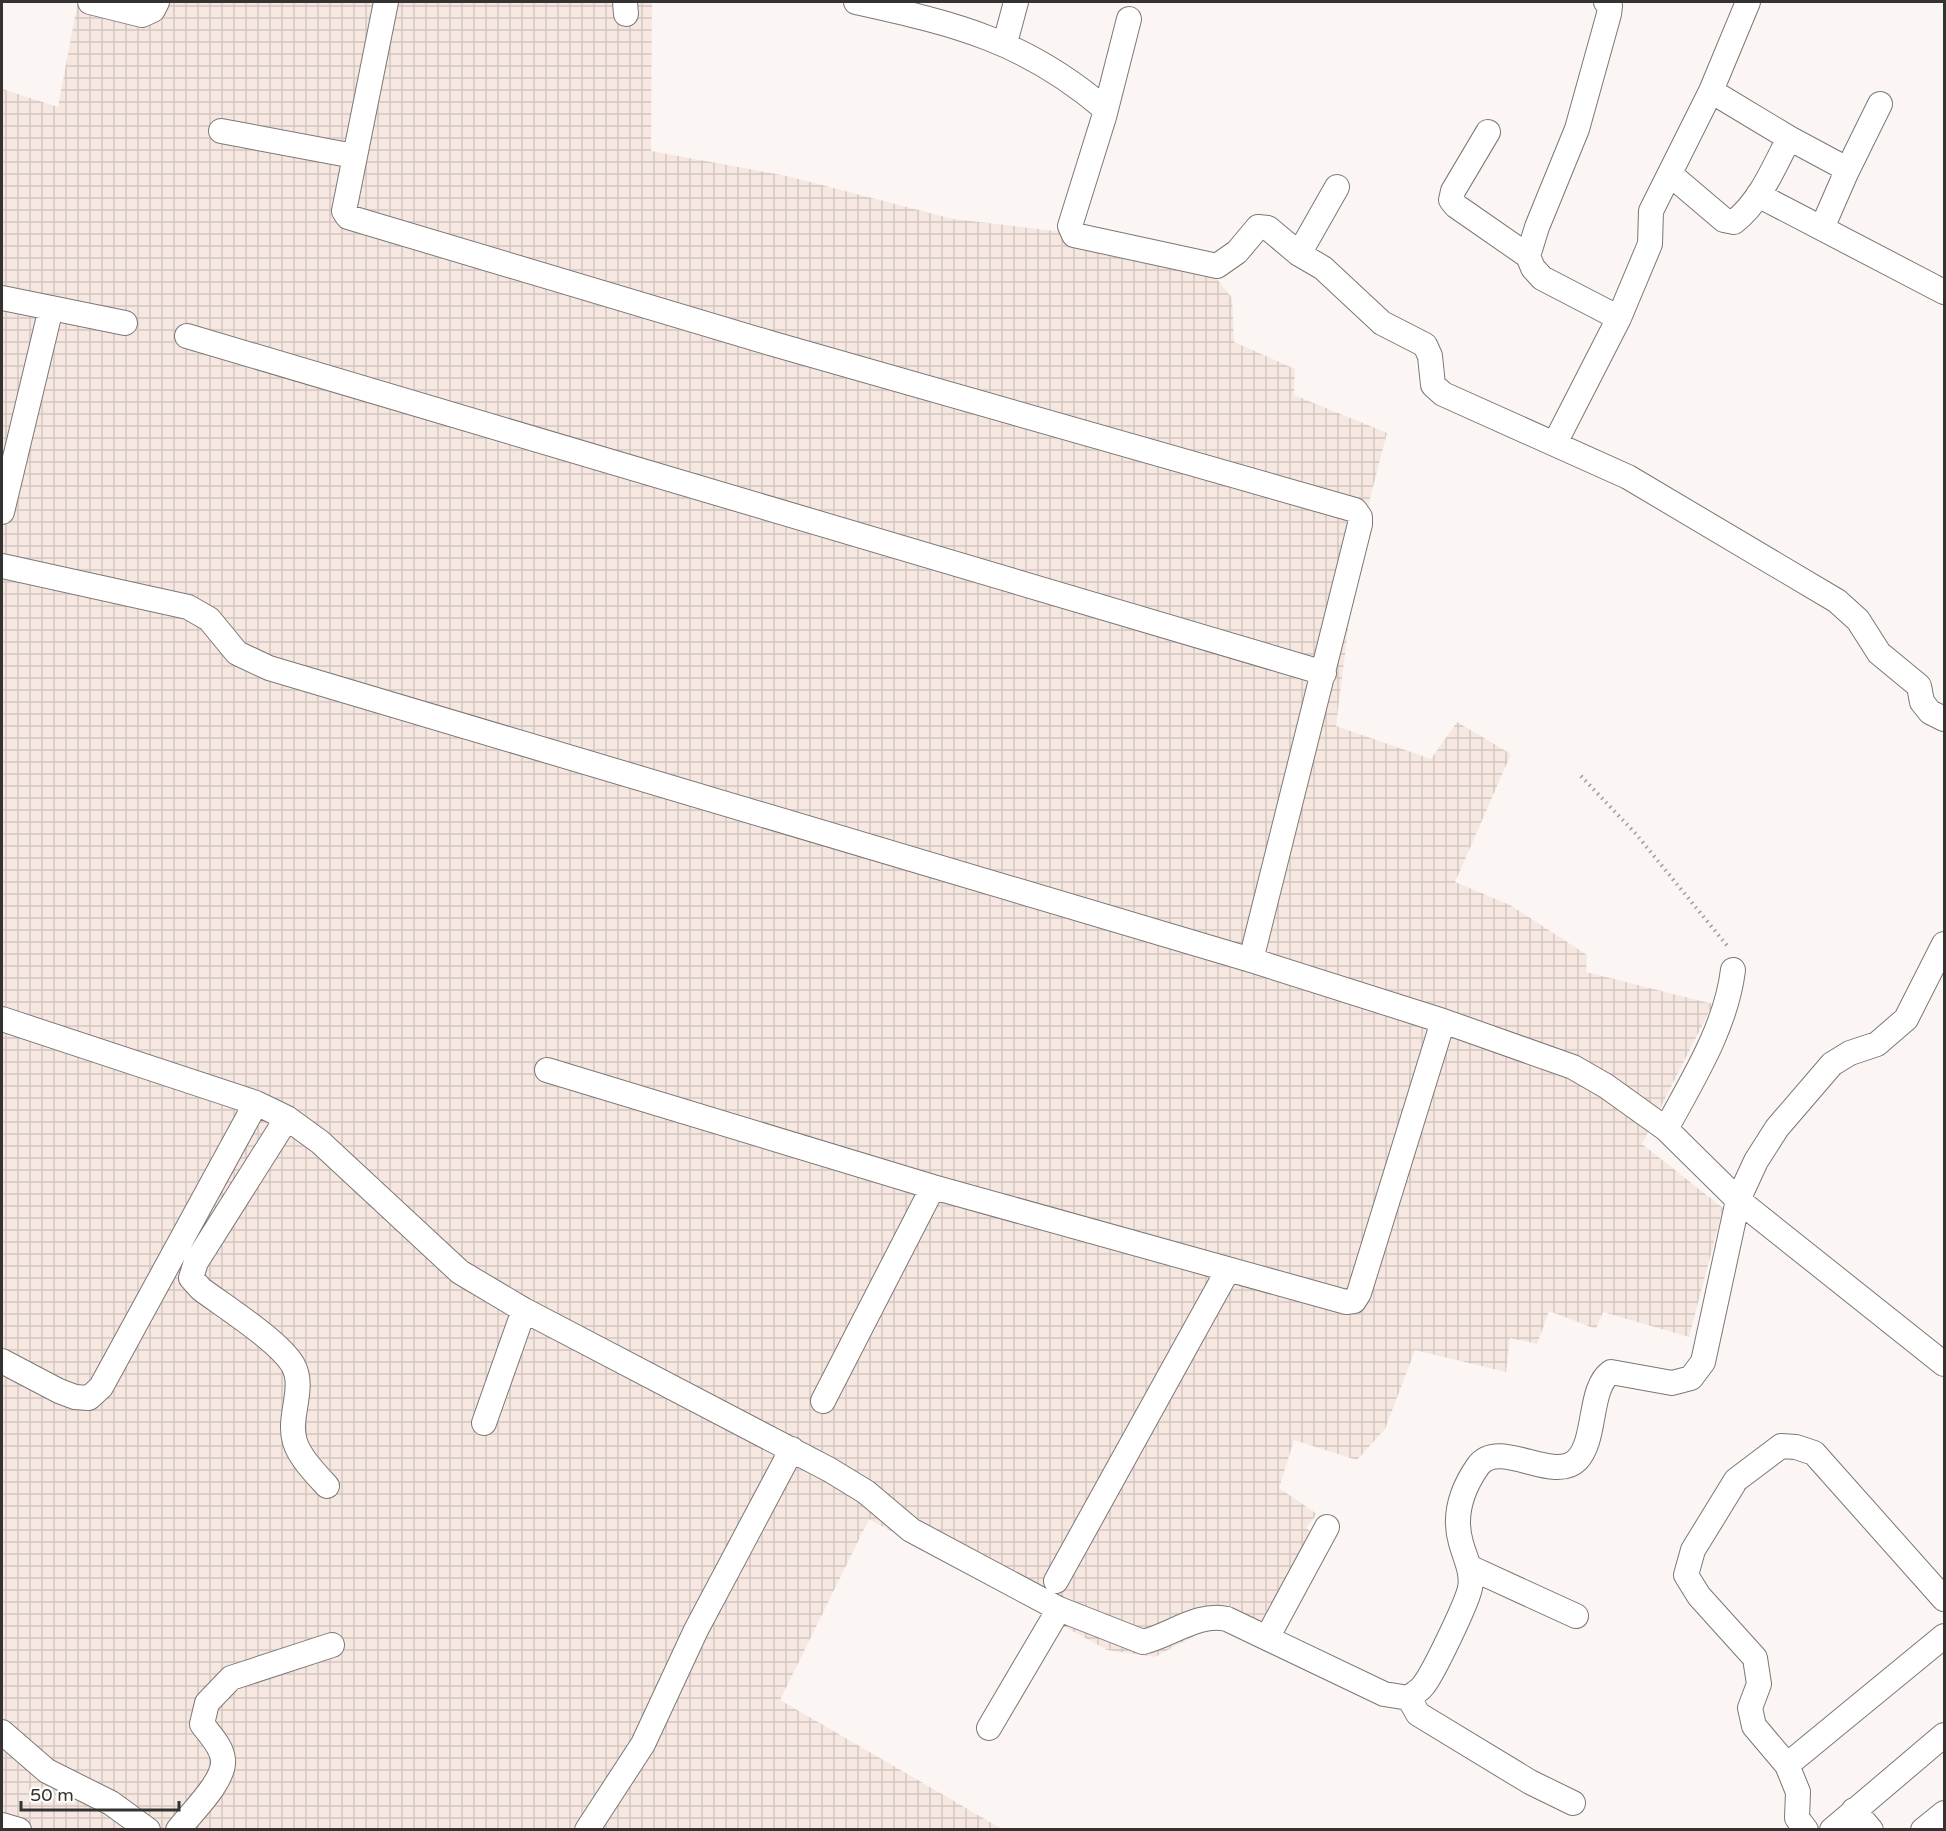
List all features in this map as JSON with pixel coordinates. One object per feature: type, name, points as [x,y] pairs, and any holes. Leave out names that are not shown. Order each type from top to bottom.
[{"type":"street","points":[[90,2],[142,15],[153,10],[157,2]]},
{"type":"street","points":[[386,2],[344,212],[348,217],[758,340],[1355,510],[1360,517],[1360,524],[1251,960]]},
{"type":"street","points":[[856,2],[946,21],[1005,43],[1075,83],[1105,109]]},
{"type":"street","points":[[1005,43],[1016,2]]},
{"type":"street","points":[[1528,256],[1537,227],[1577,129],[1609,14],[1610,6],[1606,2]]},
{"type":"street","points":[[1556,443],[1619,318],[1650,244],[1651,211],[1711,91],[1748,2]]},
{"type":"street","points":[[1129,19],[1070,226],[1074,235],[1217,266],[1238,252],[1258,227],[1268,228],[1299,254],[1323,268],[1382,323],[1425,345],[1430,356],[1433,385],[1443,394],[1628,477],[1849,609],[1879,653],[1919,686],[1922,702],[1930,712],[1944,719]]},
{"type":"street","points":[[1711,91],[1789,138],[1843,167],[1846,173]]},
{"type":"street","points":[[1822,228],[1880,104]]},
{"type":"street","points":[[221,131],[354,156]]},
{"type":"street","points":[[1488,132],[1453,191],[1451,200],[1456,206],[1528,256],[1533,268],[1542,278],[1619,318]]},
{"type":"street","points":[[1671,175],[1725,220],[1734,222],[1743,215],[1758,195],[1789,138]]},
{"type":"street","points":[[1299,254],[1337,187]]},
{"type":"street","points":[[1758,195],[1944,292]]},
{"type":"street","points":[[2,298],[125,323]]},
{"type":"street","points":[[2,512],[51,308]]},
{"type":"street","points":[[187,336],[1324,673]]},
{"type":"street","points":[[2,566],[188,607],[209,620],[237,652],[269,668],[1251,960],[1443,1021],[1573,1067],[1606,1086],[1666,1129],[1738,1200],[1944,1364]]},
{"type":"street","points":[[2,1019],[256,1103],[287,1118],[320,1142],[460,1272],[524,1310],[792,1449],[866,1492],[911,1530],[1059,1609],[1143,1642],[1215,1616],[1267,1638],[1384,1694],[1409,1698],[1422,1688],[1434,1669],[1470,1588],[1469,1567],[1460,1541],[1458,1512],[1462,1497],[1480,1464],[1491,1458],[1506,1457],[1557,1468],[1573,1463],[1584,1449],[1602,1380],[1611,1372],[1672,1383],[1692,1378],[1703,1362],[1738,1200],[1756,1161],[1778,1128],[1832,1064],[1850,1053],[1877,1044],[1906,1019],[1944,944]]},
{"type":"street","points":[[1666,1129],[1712,1043],[1731,988],[1733,970]]},
{"type":"street","points":[[547,1070],[933,1187],[1346,1302],[1354,1301],[1359,1293],[1443,1021]]},
{"type":"street","points":[[2,1361],[75,1397],[89,1398],[101,1387],[256,1103]]},
{"type":"street","points":[[287,1118],[196,1262],[191,1278],[201,1289],[278,1348],[292,1365],[297,1378],[293,1431],[295,1443],[327,1486]]},
{"type":"street","points":[[823,1401],[933,1187]]},
{"type":"street","points":[[1056,1581],[1228,1270]]},
{"type":"street","points":[[484,1423],[524,1310]]},
{"type":"street","points":[[1806,1830],[1797,1818],[1798,1792],[1787,1765],[1754,1726],[1750,1708],[1759,1684],[1755,1658],[1699,1596],[1686,1575],[1693,1550],[1736,1480],[1781,1446],[1796,1447],[1814,1453],[1944,1599]]},
{"type":"street","points":[[587,1830],[643,1744],[696,1630],[792,1449]]},
{"type":"street","points":[[1267,1638],[1327,1527]]},
{"type":"street","points":[[1469,1567],[1576,1616]]},
{"type":"street","points":[[988,1728],[1059,1609]]},
{"type":"street","points":[[1787,1765],[1944,1636]]},
{"type":"street","points":[[178,1830],[221,1776],[224,1759],[218,1745],[202,1724],[207,1703],[231,1678],[332,1645]]},
{"type":"street","points":[[1409,1698],[1419,1714],[1510,1770],[1573,1803]]},
{"type":"street","points":[[2,1732],[47,1771],[111,1803],[148,1830]]},
{"type":"street","points":[[1832,1830],[1944,1735]]},
{"type":"street","points":[[1854,1810],[1871,1830]]},
{"type":"street","points":[[1923,1830],[1944,1813]]},
{"type":"street","points":[[2,1825],[18,1829]]},
{"type":"path","points":[[1581,776],[1636,834],[1724,941],[1730,949],[1733,970]]},
{"type":"shaded area","points":[[133,2],[652,2],[651,151],[787,176],[953,219],[1098,236],[1205,264],[1232,298],[1234,342],[1295,369],[1294,395],[1387,433],[1359,541],[1336,726],[1431,759],[1457,722],[1511,754],[1455,882],[1510,905],[1587,955],[1586,972],[1713,1004],[1642,1144],[1723,1208],[1689,1337],[1603,1312],[1596,1329],[1549,1311],[1537,1344],[1510,1338],[1506,1372],[1415,1350],[1385,1429],[1357,1460],[1294,1440],[1279,1488],[1317,1514],[1306,1528],[1323,1540],[1265,1647],[1217,1624],[1155,1657],[1107,1650],[869,1519],[780,1700],[1002,1829],[2,1829],[2,89],[58,107],[77,6],[126,18]]}]
